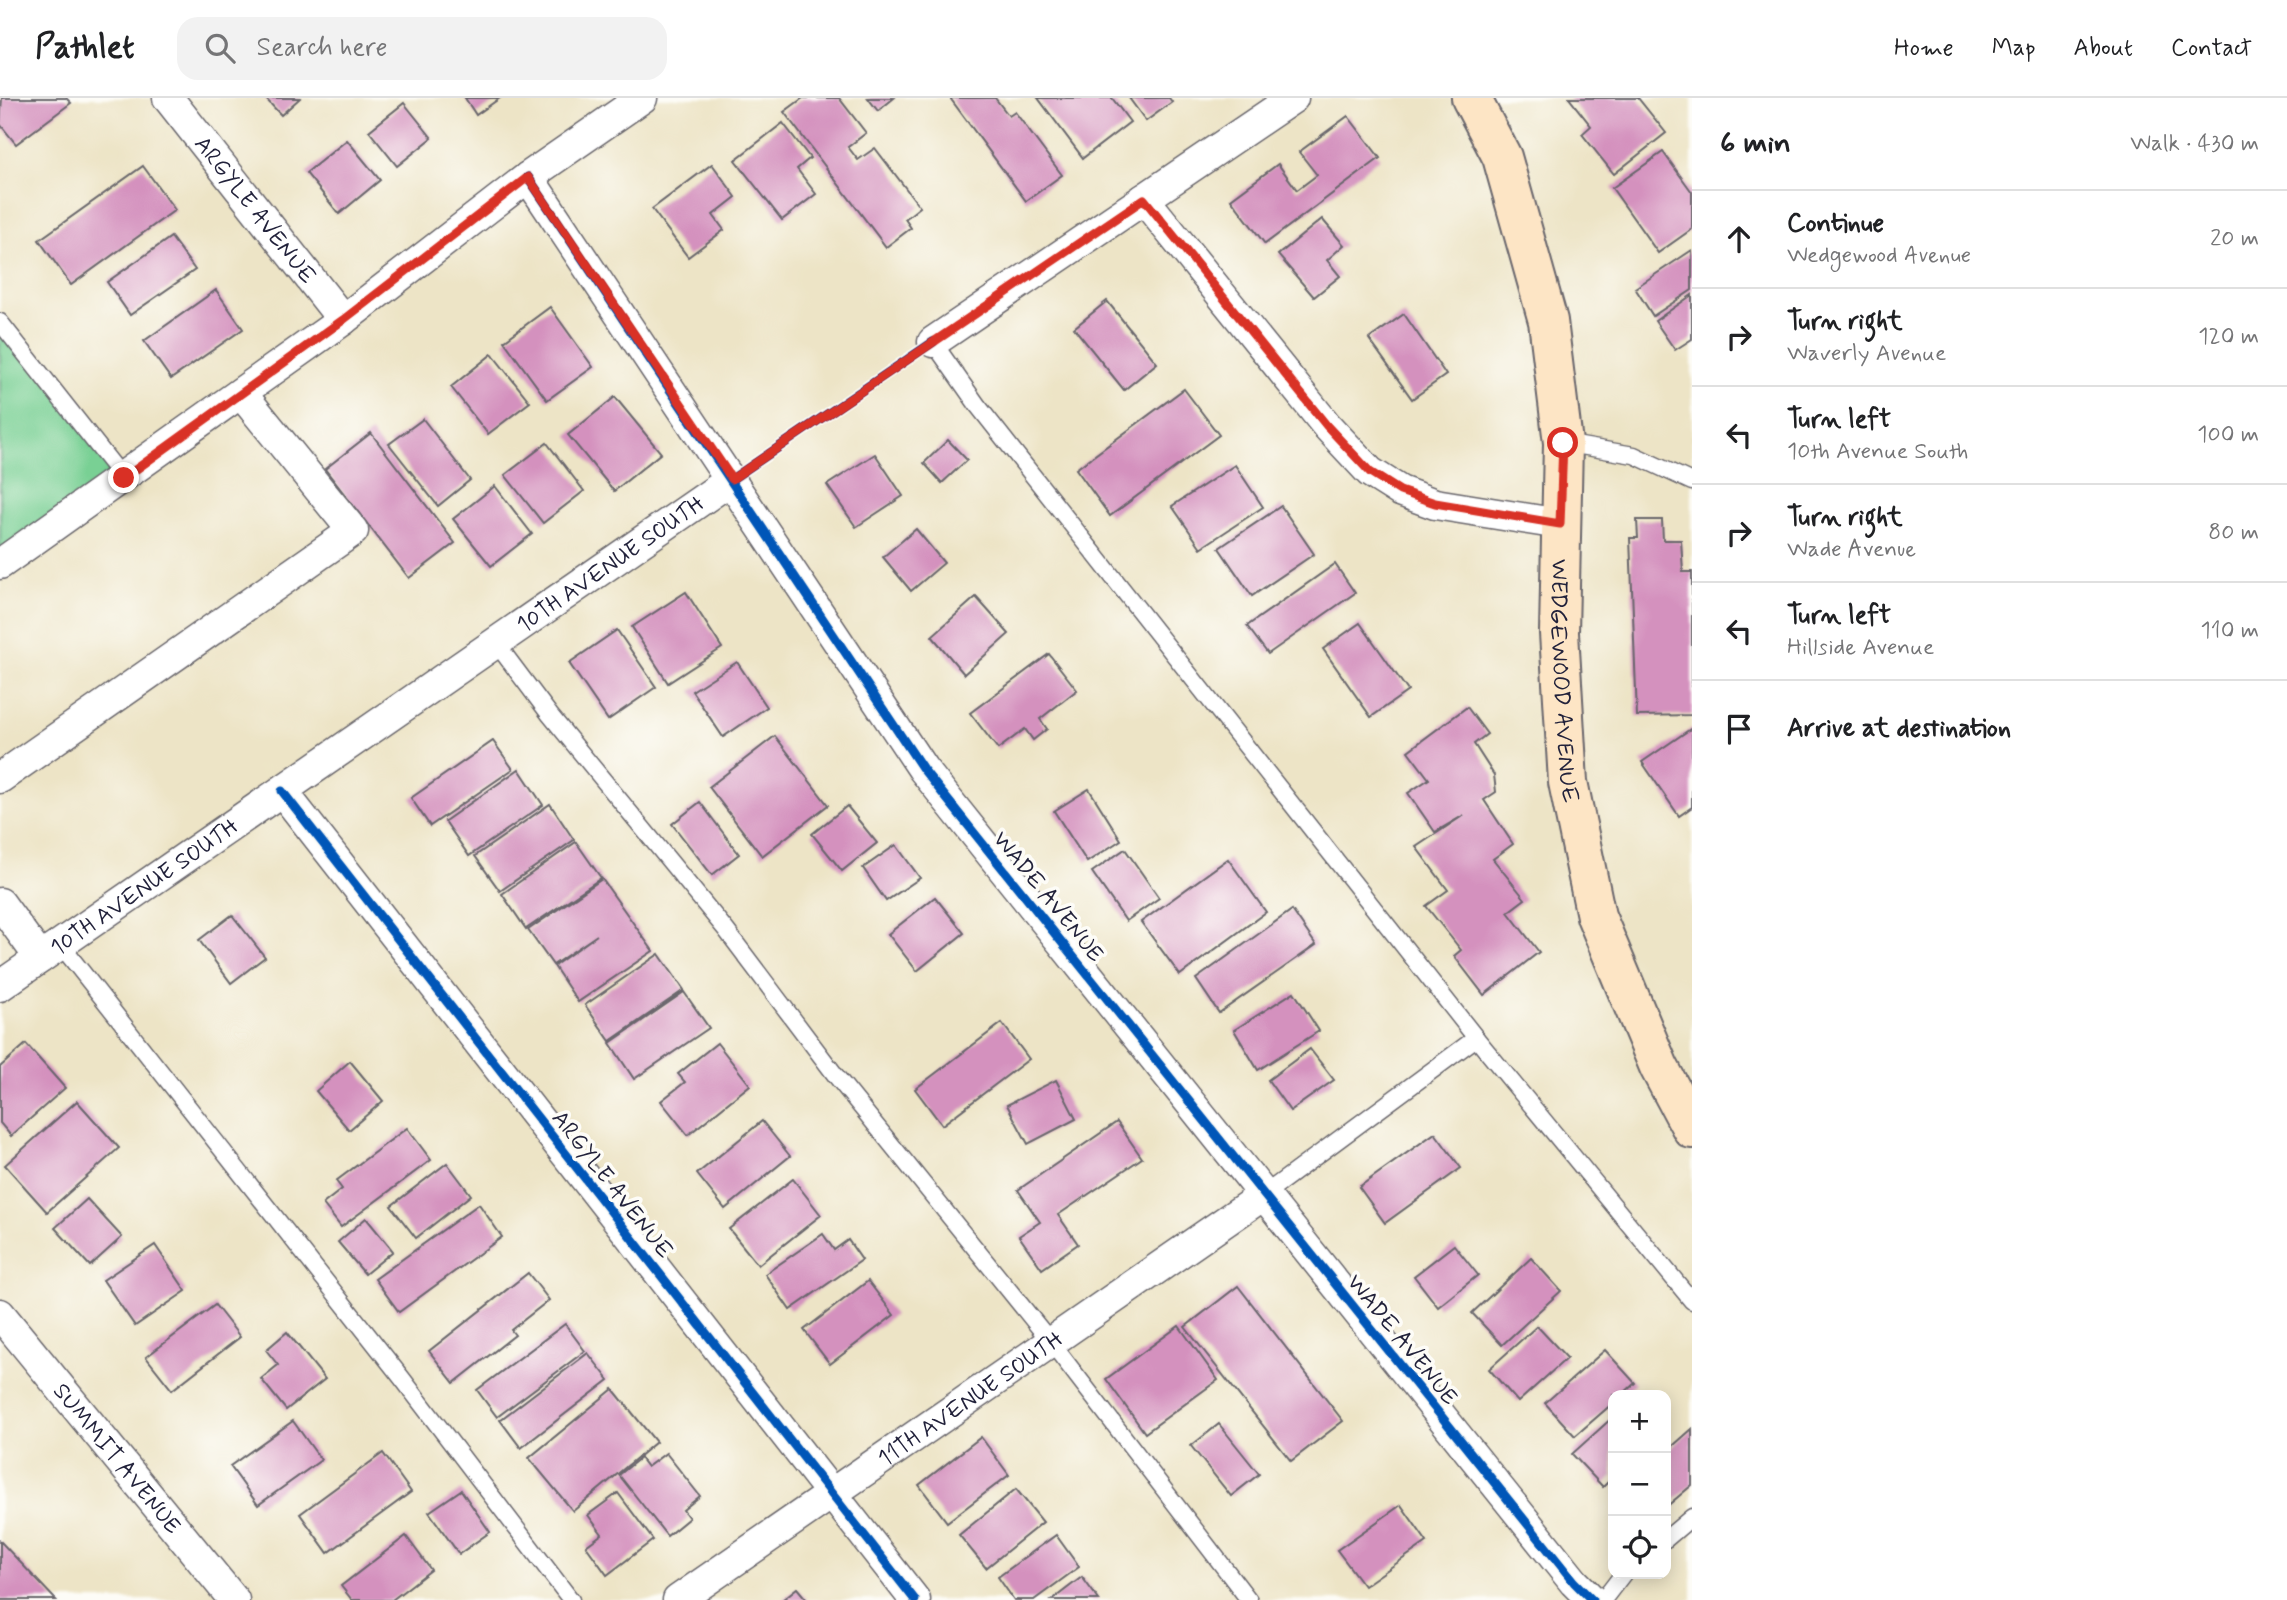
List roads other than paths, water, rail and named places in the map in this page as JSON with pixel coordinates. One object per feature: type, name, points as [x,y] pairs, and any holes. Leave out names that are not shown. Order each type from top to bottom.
[{"type":"main road","name":"WEDGEWOOD AVENUE","points":[[1471,98],[1502,157],[1548,321],[1563,443],[1559,633],[1571,796],[1596,916],[1659,1067],[1690,1118]]},
{"type":"street","name":"ARGYLE AVENUE","points":[[168,98],[343,320]]},
{"type":"street","points":[[0,564],[343,320],[528,177],[642,98]]},
{"type":"street","points":[[933,342],[1293,98]]},
{"type":"street","name":"WADE AVENUE","points":[[528,177],[923,769],[1262,1196],[1574,1582],[1592,1600]]},
{"type":"street","points":[[1144,199],[1318,415],[1370,472],[1400,491],[1435,503],[1560,524]]},
{"type":"street","points":[[0,778],[353,531],[241,393]]},
{"type":"street","name":"10TH AVENUE SOUTH","points":[[0,986],[732,479]]},
{"type":"street","name":"ARGYLE AVENUE","points":[[282,791],[915,1600]]},
{"type":"street","points":[[0,904],[50,951]]},
{"type":"street","name":"11TH AVENUE SOUTH","points":[[678,1600],[1262,1196]]},
{"type":"street","name":"SUMMIT AVENUE","points":[[0,1314],[234,1600]]},
{"type":"lane","points":[[0,321],[124,478]]},
{"type":"lane","points":[[933,342],[978,406],[1476,1038],[1692,1301]]},
{"type":"lane","points":[[1563,443],[1634,455],[1692,482]]},
{"type":"lane","points":[[496,643],[550,715],[726,930],[903,1161],[1050,1341],[1250,1600]]},
{"type":"lane","points":[[50,951],[393,1366],[571,1600]]},
{"type":"lane","points":[[1262,1196],[1476,1038]]},
{"type":"lane","points":[[1671,1535],[1692,1517]]},
{"type":"lane","points":[[1603,1600],[1619,1579]]}]
